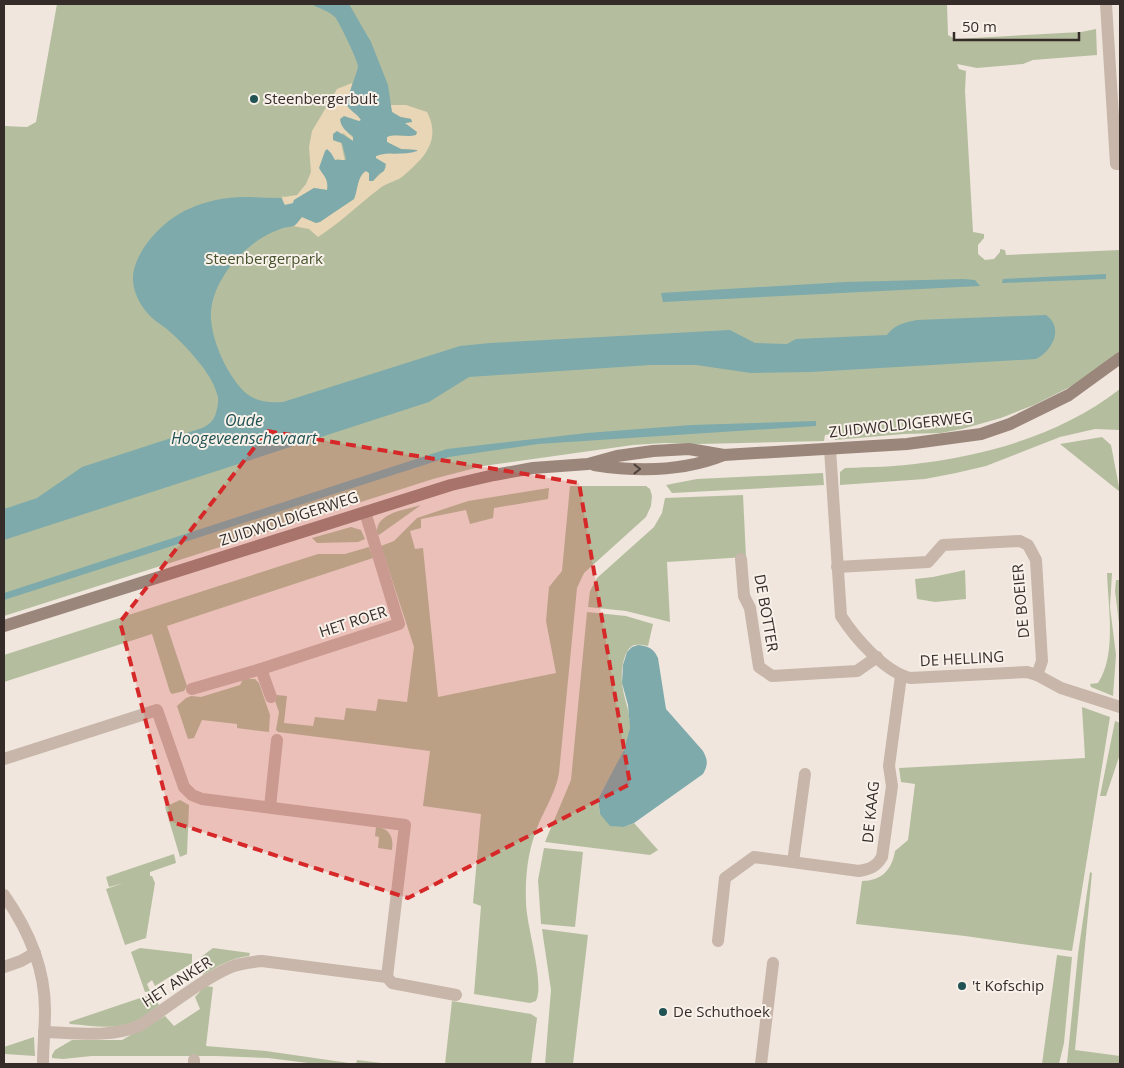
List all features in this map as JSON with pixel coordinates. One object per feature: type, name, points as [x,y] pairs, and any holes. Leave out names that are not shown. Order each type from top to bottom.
[{"type":"main road","name":"ZUIDWOLDIGERWEG","points":[[4,626],[451,485],[494,474],[533,468],[588,464],[618,456],[653,450],[689,449],[724,455],[908,444],[981,434],[1010,424],[1069,395],[1120,358]]},
{"type":"main road","name":"ZUIDWOLDIGERWEG","points":[[588,464],[622,469],[672,468],[695,465],[724,455]]},
{"type":"street","points":[[1106,4],[1116,164],[1120,164]]},
{"type":"street","name":"DE HELLING","points":[[830,449],[841,616],[852,633],[877,657],[901,676],[922,678],[1027,672],[1037,675],[1061,688],[1120,708]]},
{"type":"street","name":"HET ROER","points":[[192,689],[261,669],[399,624],[365,512]]},
{"type":"street","name":"DE BOEIER","points":[[838,567],[928,562],[943,546],[1020,541],[1028,545],[1036,560],[1042,661],[1037,675]]},
{"type":"street","name":"DE BOTTER","points":[[741,559],[744,596],[750,608],[759,668],[772,676],[857,671],[877,657]]},
{"type":"street","points":[[261,669],[271,697]]},
{"type":"street","name":"DE KAAG","points":[[718,941],[725,878],[754,856],[859,871],[871,869],[878,864],[882,857],[892,786],[889,766],[901,676]]},
{"type":"street","points":[[4,759],[157,710],[184,787],[192,795],[202,799],[405,825],[387,977]]},
{"type":"street","points":[[270,807],[277,740]]},
{"type":"street","points":[[793,862],[805,774]]},
{"type":"street","points":[[4,895],[22,924],[41,972],[44,992],[42,1064]]},
{"type":"street","points":[[4,967],[35,953]]},
{"type":"street","name":"HET ANKER","points":[[44,1032],[112,1034],[125,1032],[139,1026],[214,976],[233,966],[262,961],[387,977],[392,983],[456,994]]},
{"type":"street","points":[[761,1064],[772,963]]},
{"type":"highlighted area","points":[[267,431],[579,483],[630,784],[408,898],[172,822],[120,622]]},
{"type":"green space","name":"Steenbergerpark","points":[[57,4],[947,4],[948,35],[955,39],[1081,32],[1096,29],[1097,55],[1033,60],[1023,64],[977,68],[957,64],[959,69],[966,71],[965,91],[973,232],[984,234],[984,238],[978,245],[978,254],[985,260],[994,259],[1000,252],[1000,249],[1005,250],[1006,255],[1120,250],[1120,351],[1084,380],[1034,405],[1001,418],[962,429],[941,433],[835,440],[833,434],[825,435],[824,441],[633,445],[483,466],[433,479],[4,616],[4,126],[27,127],[36,122]]},
{"type":"green space","points":[[1120,389],[1119,430],[1095,429],[1060,437],[986,466],[956,473],[925,479],[840,485],[840,472],[845,468],[884,467],[949,459],[975,454],[1026,439],[1075,418]]},
{"type":"green space","points":[[1102,437],[1111,445],[1120,492],[1060,444]]},
{"type":"green space","points":[[823,473],[824,485],[672,493],[666,485],[697,479]]},
{"type":"green space","points":[[570,486],[646,486],[650,489],[652,496],[651,506],[646,517],[584,573],[577,588],[558,780],[535,833],[527,872],[527,912],[538,981],[536,1001],[530,1003],[474,994],[481,906],[473,903],[481,814],[423,806],[430,751],[278,732],[276,730],[279,712],[274,698],[277,695],[287,696],[284,723],[313,726],[315,717],[344,720],[346,708],[376,711],[378,699],[407,702],[414,647],[381,546],[394,541],[417,518],[468,501],[549,488],[548,499],[494,508],[493,518],[470,524],[466,510],[421,519],[421,528],[410,531],[415,549],[423,548],[438,697],[556,673],[546,621],[549,587],[562,571]]},
{"type":"green space","points":[[743,495],[746,557],[667,562],[670,622],[626,611],[588,607],[590,591],[597,578],[654,527],[662,513],[665,498]]},
{"type":"green space","points":[[421,505],[379,535],[377,533],[381,520],[387,516]]},
{"type":"green space","points":[[351,527],[361,530],[365,539],[358,542],[317,543],[312,538]]},
{"type":"green space","points":[[369,547],[373,558],[167,626],[187,686],[184,691],[172,694],[170,692],[152,634],[4,682],[4,655],[318,554],[345,554]]},
{"type":"green space","points":[[965,570],[966,599],[935,602],[917,599],[915,579]]},
{"type":"green space","points":[[1107,573],[1112,573],[1110,607],[1116,655],[1113,696],[1091,687],[1090,684],[1098,683],[1108,659],[1110,615]]},
{"type":"green space","points":[[1116,580],[1120,580],[1120,631],[1115,591]]},
{"type":"green space","points":[[587,612],[626,616],[653,624],[648,646],[632,646],[626,653],[622,668],[622,682],[630,728],[621,756],[598,799],[600,814],[624,827],[634,823],[658,850],[650,855],[545,842],[571,780]]},
{"type":"green space","points":[[243,679],[255,679],[259,683],[270,715],[269,732],[237,728],[237,724],[202,720],[194,738],[188,739],[177,706],[191,696],[201,697],[240,685]]},
{"type":"green space","points":[[1082,707],[1110,717],[1072,951],[965,936],[856,924],[862,881],[880,877],[891,864],[895,851],[908,840],[915,784],[901,782],[899,768],[1085,758]]},
{"type":"green space","points":[[1115,721],[1120,723],[1120,754],[1106,796],[1100,796]]},
{"type":"green space","points":[[180,800],[189,805],[187,854],[180,857],[165,807]]},
{"type":"green space","points":[[376,827],[385,829],[390,834],[392,850],[378,848],[379,837],[375,836]]},
{"type":"green space","points":[[544,848],[583,852],[575,927],[541,924],[538,880]]},
{"type":"green space","points":[[174,854],[176,863],[150,872],[150,876],[152,876],[155,883],[146,938],[125,945],[106,889],[123,883],[109,887],[106,877]]},
{"type":"green space","points":[[1090,872],[1092,873],[1075,1050],[1120,1056],[1120,1064],[1067,1063],[1078,954]]},
{"type":"green space","points":[[542,929],[588,935],[573,1064],[545,1064],[551,990]]},
{"type":"green space","points":[[140,948],[192,954],[192,963],[155,986],[152,980],[147,984],[150,991],[145,992],[131,952]]},
{"type":"green space","points":[[213,948],[250,953],[249,956],[230,961],[203,975],[198,965],[201,957]]},
{"type":"green space","points":[[1057,955],[1072,957],[1064,1043],[1059,1064],[1042,1064]]},
{"type":"green space","points":[[205,986],[213,987],[206,1046],[266,1051],[356,1064],[316,1064],[268,1058],[216,1056],[92,1056],[63,1059],[52,1058],[55,1050],[72,1040],[122,1040],[165,1016],[174,1026],[200,1009],[195,997]]},
{"type":"green space","points":[[152,994],[159,1005],[132,1023],[106,1027],[70,1024],[69,1022]]},
{"type":"green space","points":[[452,1001],[531,1014],[537,1018],[531,1064],[445,1064]]},
{"type":"green space","points":[[34,1037],[35,1056],[5,1054],[4,1047]]},
{"type":"green space","points":[[357,1060],[390,1064],[356,1064]]},
{"type":"sand","points":[[352,83],[351,93],[346,102],[361,120],[347,132],[354,139],[353,141],[343,133],[333,140],[341,143],[345,161],[335,160],[332,157],[321,171],[327,180],[327,190],[314,188],[294,200],[293,204],[284,205],[282,196],[297,195],[306,184],[311,172],[309,147],[312,131],[337,89]]},
{"type":"sand","points":[[390,105],[406,105],[427,112],[431,120],[431,143],[418,163],[399,179],[381,187],[318,237],[309,229],[293,226],[302,217],[316,223],[354,199],[363,173],[366,171],[369,173],[369,180],[373,181],[384,171],[386,167],[375,158],[376,156],[387,152],[394,154],[417,150],[401,149],[387,142],[387,137],[410,136],[417,133],[404,123],[412,122],[411,119],[401,117],[392,112]]},
{"type":"water","name":"Oude Hoogeveenschevaart","points":[[311,4],[349,4],[371,42],[388,85],[392,112],[400,117],[411,119],[412,122],[405,123],[417,132],[416,135],[412,136],[394,135],[387,137],[387,142],[401,149],[417,151],[376,156],[376,158],[386,164],[384,171],[373,181],[369,181],[369,173],[366,171],[363,173],[354,199],[320,222],[316,223],[302,217],[294,226],[283,228],[267,235],[245,251],[227,271],[215,294],[212,307],[213,332],[222,359],[233,379],[250,396],[264,401],[283,402],[460,346],[490,343],[730,330],[755,343],[787,344],[796,339],[887,335],[897,326],[917,320],[1046,315],[1051,320],[1055,332],[1051,345],[1036,359],[811,372],[751,373],[696,365],[651,365],[469,377],[429,402],[4,540],[4,509],[37,498],[82,467],[202,428],[214,418],[218,396],[210,377],[183,344],[146,311],[135,292],[133,273],[143,249],[151,238],[169,221],[190,208],[215,200],[241,197],[281,198],[285,205],[293,203],[294,200],[314,188],[327,190],[327,181],[319,168],[325,151],[327,149],[335,160],[346,159],[342,143],[333,140],[333,134],[337,131],[353,141],[353,136],[343,127],[340,119],[344,116],[361,120],[345,102],[358,66],[348,41],[335,17]]},
{"type":"water","points":[[1106,274],[1106,279],[1002,283],[1003,279]]},
{"type":"water","points":[[975,280],[980,286],[663,302],[661,293],[845,282]]},
{"type":"water","points":[[816,421],[816,426],[538,444],[449,457],[4,600],[4,593],[447,449],[587,433],[691,425]]},
{"type":"water","points":[[638,645],[651,648],[658,658],[666,709],[703,751],[707,765],[703,774],[634,823],[624,827],[610,826],[600,814],[598,799],[624,750],[630,728],[628,705],[622,683],[623,665],[627,652],[632,647]]},
{"type":"place","name":"Steenbergerbult","points":[[254,99]]},
{"type":"place","name":"'t Kofschip","points":[[962,986]]},
{"type":"place","name":"De Schuthoek","points":[[663,1012]]}]
